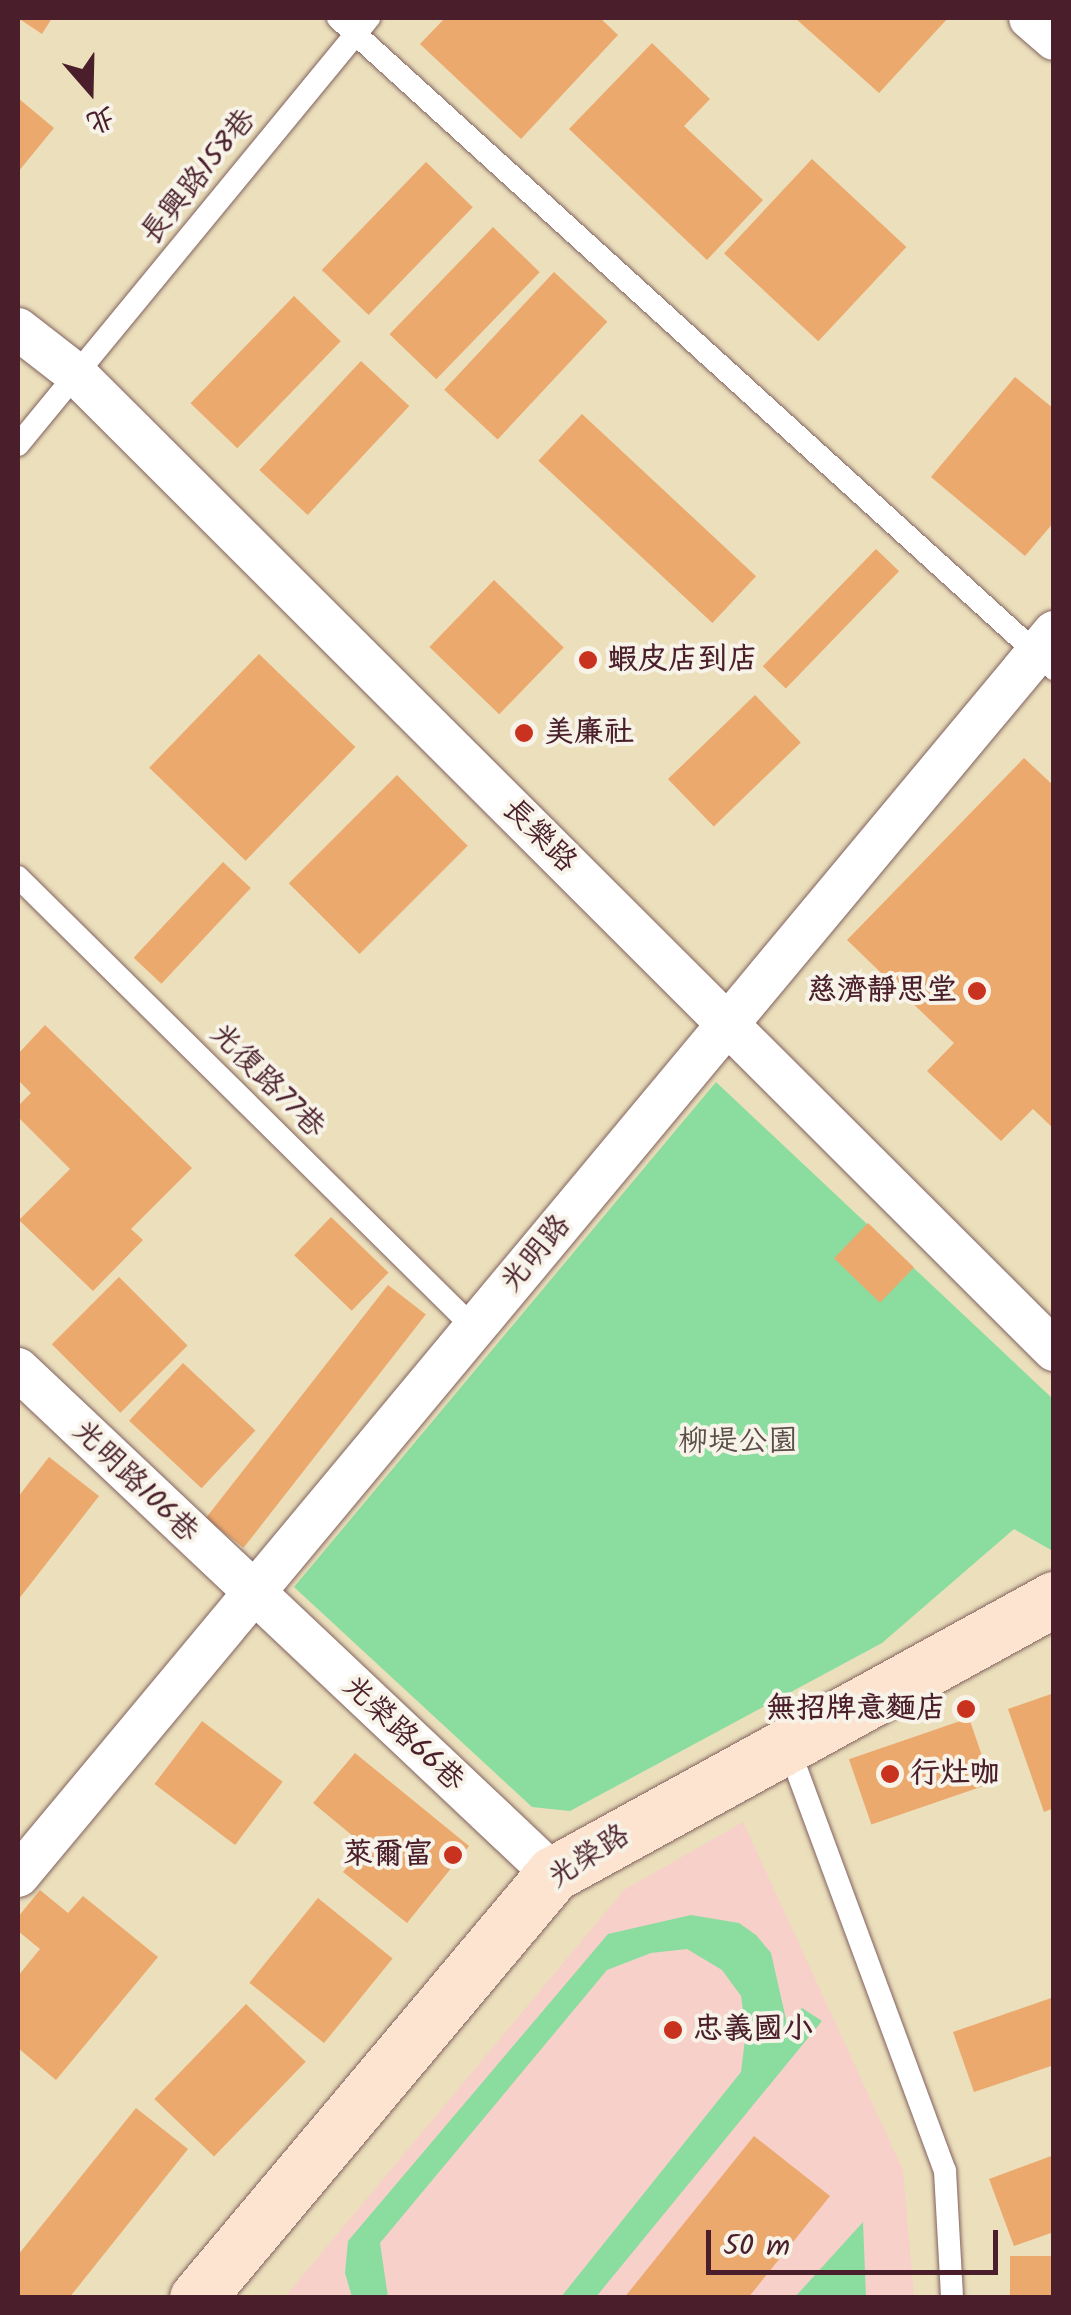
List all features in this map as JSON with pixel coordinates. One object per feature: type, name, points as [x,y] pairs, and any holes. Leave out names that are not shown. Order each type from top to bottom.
[{"type":"street","points":[[1030,18],[1054,39]]},
{"type":"street","name":"長樂路","points":[[18,329],[76,374],[1054,1350]]},
{"type":"street","name":"光明路","points":[[18,1876],[727,1024],[1048,651]]},
{"type":"street","name":"光明路106巷","points":[[18,1369],[252,1594]]},
{"type":"street","name":"光榮路66巷","points":[[252,1594],[553,1874]]},
{"type":"street","name":"光榮路","points":[[197,2298],[553,1874],[786,1741],[1054,1599]]},
{"type":"lane","name":"長興路158巷","points":[[18,445],[355,23]]},
{"type":"lane","points":[[355,23],[1048,651]]},
{"type":"lane","name":"光復路77巷","points":[[18,876],[474,1328]]},
{"type":"lane","points":[[786,1741],[945,2171],[952,2298]]},
{"type":"shaded area","name":"忠義國小","points":[[743,1822],[903,2170],[914,2297],[284,2298],[624,1890]]},
{"type":"green space","name":"柳堤公園","points":[[716,1082],[1053,1399],[1053,1551],[1014,1529],[882,1643],[570,1811],[532,1807],[294,1587]]},
{"type":"green space","points":[[691,1915],[739,1923],[756,1935],[771,1953],[788,2028],[802,2008],[822,2021],[596,2297],[561,2297],[741,2072],[746,2031],[741,1996],[722,1970],[687,1949],[651,1953],[607,1970],[380,2243],[388,2297],[352,2297],[345,2273],[348,2241],[608,1934]]},
{"type":"green space","points":[[863,2222],[866,2297],[795,2297]]},
{"type":"building","points":[[18,18],[52,18],[42,34]]},
{"type":"building","points":[[445,18],[600,18],[618,35],[521,139],[420,44]]},
{"type":"building","points":[[795,18],[948,18],[879,93]]},
{"type":"building","points":[[652,43],[710,99],[684,126],[763,200],[707,260],[569,129]]},
{"type":"building","points":[[18,98],[54,128],[18,172]]},
{"type":"building","points":[[812,159],[906,247],[818,341],[724,253]]},
{"type":"building","points":[[426,162],[473,207],[369,315],[322,270]]},
{"type":"building","points":[[493,227],[540,272],[436,379],[389,334]]},
{"type":"building","points":[[554,272],[607,322],[498,440],[444,390]]},
{"type":"building","points":[[294,296],[341,341],[237,448],[190,403]]},
{"type":"building","points":[[361,361],[409,406],[308,515],[259,470]]},
{"type":"building","points":[[1015,377],[1054,409],[1054,522],[1025,556],[931,477]]},
{"type":"building","points":[[582,414],[756,576],[712,623],[538,461]]},
{"type":"building","points":[[876,549],[899,571],[786,688],[763,666]]},
{"type":"building","points":[[494,580],[564,647],[499,714],[429,647]]},
{"type":"building","points":[[259,654],[355,747],[246,861],[149,768]]},
{"type":"building","points":[[755,695],[801,742],[714,827],[668,779]]},
{"type":"building","name":"慈濟靜思堂","points":[[1024,758],[1054,786],[1054,1129],[1033,1109],[1001,1141],[927,1071],[954,1043],[847,940]]},
{"type":"building","points":[[397,775],[468,846],[360,954],[289,883]]},
{"type":"building","points":[[223,862],[251,888],[161,984],[134,958]]},
{"type":"building","points":[[45,1025],[192,1168],[131,1229],[143,1240],[93,1291],[19,1220],[70,1169],[18,1117],[18,1106],[31,1093],[18,1080],[18,1054]]},
{"type":"building","points":[[331,1217],[389,1273],[352,1311],[294,1255]]},
{"type":"building","points":[[868,1223],[914,1267],[880,1303],[834,1258]]},
{"type":"building","points":[[119,1277],[188,1346],[120,1413],[52,1344]]},
{"type":"building","points":[[388,1285],[426,1315],[244,1548],[206,1518]]},
{"type":"building","points":[[183,1363],[255,1431],[202,1488],[129,1421]]},
{"type":"building","points":[[49,1457],[99,1496],[18,1600],[18,1497]]},
{"type":"building","points":[[1054,1693],[1054,1808],[1044,1812],[1008,1709]]},
{"type":"building","points":[[969,1718],[991,1783],[871,1825],[849,1759]]},
{"type":"building","points":[[202,1721],[283,1782],[235,1845],[154,1784]]},
{"type":"building","points":[[355,1753],[469,1846],[407,1923],[343,1872],[365,1846],[313,1803]]},
{"type":"building","points":[[40,1890],[68,1913],[83,1896],[158,1957],[56,2080],[18,2048],[18,1976],[40,1949],[18,1931],[18,1917]]},
{"type":"building","points":[[318,1898],[393,1958],[324,2043],[249,1983]]},
{"type":"building","points":[[1054,1997],[1054,2065],[974,2092],[953,2032]]},
{"type":"building","points":[[246,2004],[306,2062],[214,2157],[154,2099]]},
{"type":"building","points":[[136,2108],[188,2149],[69,2298],[18,2298],[18,2255]]},
{"type":"building","points":[[754,2136],[830,2196],[748,2298],[624,2298]]},
{"type":"building","points":[[1054,2155],[1054,2232],[1014,2246],[989,2179]]},
{"type":"building","points":[[1010,2256],[1054,2256],[1054,2298],[1010,2298]]},
{"type":"place","name":"蝦皮店到店","points":[[588,660]]},
{"type":"place","name":"美廉社","points":[[524,733]]},
{"type":"place","name":"慈濟靜思堂","points":[[977,991]]},
{"type":"place","name":"無招牌意麵店","points":[[966,1709]]},
{"type":"place","name":"行灶咖","points":[[890,1774]]},
{"type":"place","name":"萊爾富","points":[[453,1855]]},
{"type":"place","name":"忠義國小","points":[[673,2030]]}]
